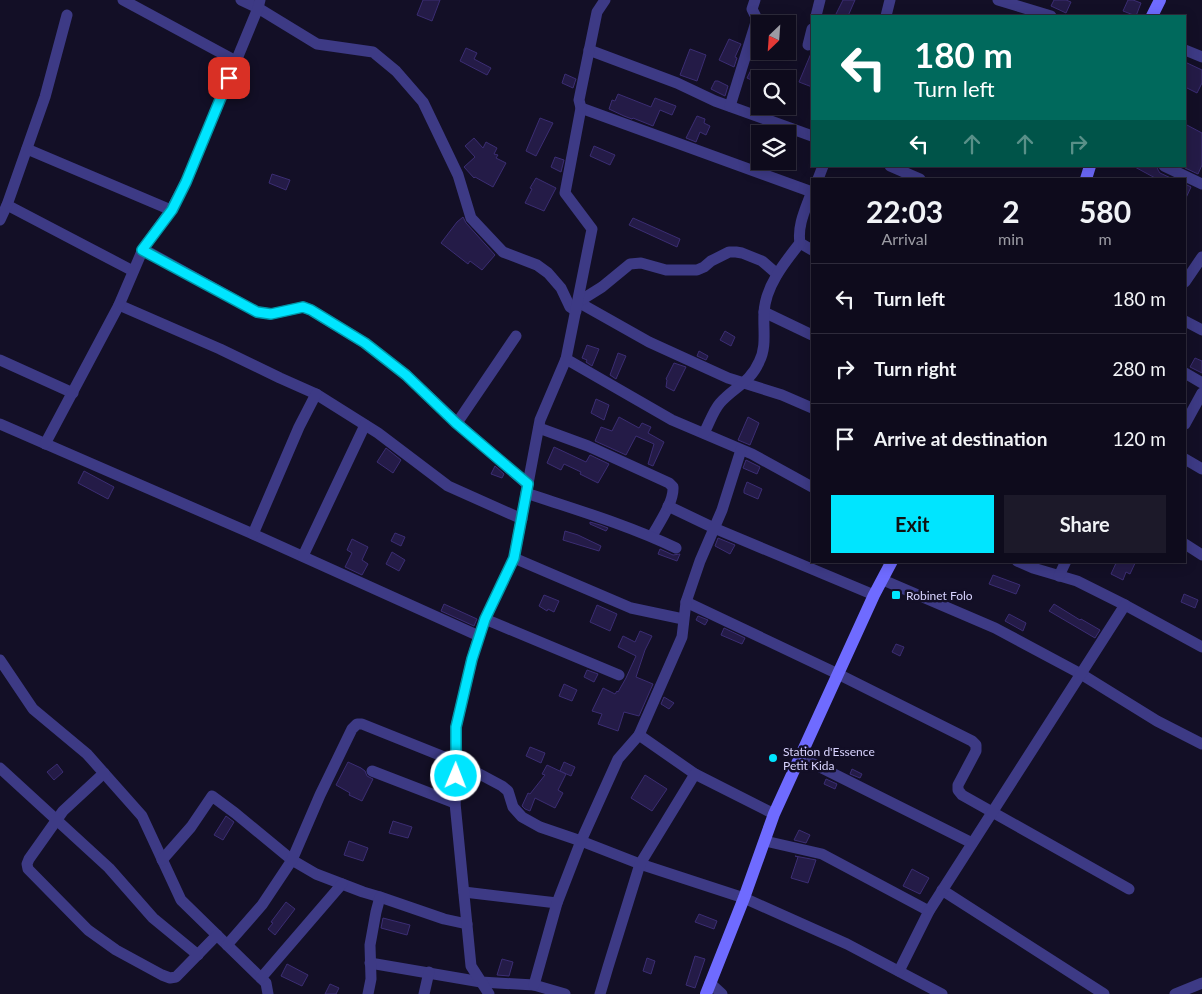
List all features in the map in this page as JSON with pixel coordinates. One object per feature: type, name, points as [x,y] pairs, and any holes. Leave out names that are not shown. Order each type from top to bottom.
[{"type":"street","points":[[123,0],[236,61]]},
{"type":"street","points":[[241,0],[259,4],[317,44],[372,52],[396,71],[423,102],[458,175],[471,218],[503,252],[537,265],[548,273],[561,288],[570,307],[577,306],[630,264],[641,263],[666,270],[697,270],[729,252],[736,252],[762,262],[777,274]]},
{"type":"street","points":[[489,994],[471,966],[455,803],[456,727],[479,636],[514,558],[540,420],[566,359],[577,306],[592,229],[565,193],[581,108],[579,100],[596,12],[605,0]]},
{"type":"street","points":[[730,106],[757,18],[752,9],[755,0]]},
{"type":"street","points":[[816,15],[820,0]]},
{"type":"street","points":[[886,15],[890,0]]},
{"type":"street","points":[[998,0],[1048,15]]},
{"type":"street","points":[[1152,15],[1160,0]]},
{"type":"street","points":[[45,444],[118,305],[142,250],[172,210],[186,182],[259,4]]},
{"type":"street","points":[[0,220],[45,97],[67,15]]},
{"type":"street","points":[[808,45],[811,33]]},
{"type":"street","points":[[589,50],[677,82],[715,101],[811,136]]},
{"type":"street","points":[[1186,50],[1202,57]]},
{"type":"street","points":[[581,108],[811,191]]},
{"type":"street","points":[[27,149],[172,210]]},
{"type":"street","points":[[892,167],[918,178]]},
{"type":"street","points":[[1166,167],[1202,184]]},
{"type":"street","points":[[800,244],[798,234],[811,194]]},
{"type":"street","points":[[7,205],[133,271]]},
{"type":"street","points":[[800,244],[811,250]]},
{"type":"street","points":[[704,433],[718,405],[754,374],[761,360],[764,347],[766,299],[777,274],[800,244]]},
{"type":"street","points":[[142,250],[257,312],[271,314],[303,307],[311,310],[365,343],[406,375],[527,489],[652,536],[676,548]]},
{"type":"street","points":[[1186,281],[1202,257]]},
{"type":"street","points":[[118,305],[220,349],[316,394],[365,425],[448,486],[522,519]]},
{"type":"street","points":[[577,306],[728,378],[782,395],[811,408]]},
{"type":"street","points":[[764,312],[811,335]]},
{"type":"street","points":[[1186,322],[1202,330]]},
{"type":"street","points":[[456,423],[516,336]]},
{"type":"street","points":[[566,359],[672,420],[752,454],[811,485]]},
{"type":"street","points":[[0,360],[73,393]]},
{"type":"street","points":[[1186,374],[1202,383]]},
{"type":"street","points":[[1186,422],[1202,393]]},
{"type":"street","points":[[254,534],[299,428],[316,394]]},
{"type":"street","points":[[0,424],[254,534],[479,636]]},
{"type":"street","points":[[303,556],[365,425]]},
{"type":"street","points":[[538,428],[588,446],[669,483],[673,487],[673,491],[668,506],[652,536]]},
{"type":"street","points":[[534,985],[557,903],[581,841],[618,759],[639,736],[682,637],[686,602],[700,561],[722,510],[741,450]]},
{"type":"street","points":[[1186,460],[1202,469]]},
{"type":"street","points":[[668,506],[714,528],[874,595]]},
{"type":"street","points":[[1186,545],[1202,555]]},
{"type":"street","points":[[514,558],[631,608],[684,619]]},
{"type":"street","points":[[722,994],[708,989],[744,898],[774,814],[874,595],[891,563]]},
{"type":"street","points":[[1022,563],[1077,581],[1202,647]]},
{"type":"street","points":[[1059,576],[1065,563]]},
{"type":"street","points":[[883,580],[995,628],[1081,674],[1157,721],[1202,744]]},
{"type":"street","points":[[686,602],[838,674],[972,741],[976,745],[976,750],[958,784],[958,790],[962,795],[1129,889]]},
{"type":"street","points":[[898,971],[929,910],[1125,605]]},
{"type":"street","points":[[485,619],[620,675]]},
{"type":"street","points":[[0,660],[33,709],[87,754],[142,816],[181,900],[266,983],[268,994]]},
{"type":"street","points":[[227,945],[262,905],[292,860],[320,795],[352,729],[357,724],[362,724],[457,762],[502,786],[508,791],[513,807],[522,817],[540,828],[581,841],[640,864],[744,898],[847,944],[942,994]]},
{"type":"street","points":[[639,736],[695,774],[774,814]]},
{"type":"street","points":[[800,757],[972,843]]},
{"type":"street","points":[[0,768],[108,868],[153,918],[198,954]]},
{"type":"street","points":[[372,771],[455,803]]},
{"type":"street","points":[[104,773],[63,811],[29,859],[26,864],[28,869],[88,930],[116,950],[170,978],[176,977],[217,935]]},
{"type":"street","points":[[600,994],[640,864],[695,774]]},
{"type":"street","points":[[162,860],[191,826],[212,796],[292,860],[316,874],[444,919],[467,924]]},
{"type":"street","points":[[764,841],[822,854],[929,910]]},
{"type":"street","points":[[260,978],[342,884]]},
{"type":"street","points":[[942,890],[1104,994]]},
{"type":"street","points":[[464,892],[557,903]]},
{"type":"street","points":[[368,994],[371,979],[370,945],[380,897]]},
{"type":"street","points":[[370,963],[481,982],[534,985],[565,994]]},
{"type":"street","points":[[424,994],[430,972]]},
{"type":"street","points":[[1175,994],[1202,983]]},
{"type":"building","points":[[423,0],[440,0],[432,21],[417,15]]},
{"type":"building","points":[[843,0],[855,0],[848,15],[836,15]]},
{"type":"building","points":[[1054,0],[1071,2],[1066,13],[1051,6]]},
{"type":"building","points":[[1128,0],[1141,3],[1136,15],[1123,11]]},
{"type":"building","points":[[729,39],[741,44],[735,57],[737,58],[734,67],[719,60]]},
{"type":"building","points":[[466,48],[477,53],[474,59],[491,68],[487,75],[460,61]]},
{"type":"building","points":[[690,49],[706,55],[697,81],[680,75]]},
{"type":"building","points":[[811,53],[811,87],[799,82]]},
{"type":"building","points":[[1186,62],[1202,70],[1202,83],[1197,93],[1186,88]]},
{"type":"building","points":[[751,70],[751,80],[747,78]]},
{"type":"building","points":[[565,74],[576,79],[573,88],[562,83]]},
{"type":"building","points":[[715,81],[728,86],[725,96],[711,89]]},
{"type":"building","points":[[618,94],[651,107],[655,98],[676,106],[672,115],[660,110],[653,126],[609,109],[612,100],[615,101]]},
{"type":"building","points":[[697,116],[705,119],[704,123],[710,126],[706,135],[700,132],[696,142],[686,138]]},
{"type":"building","points":[[540,118],[553,123],[536,156],[526,151]]},
{"type":"building","points":[[1186,125],[1202,133],[1202,165],[1198,174],[1185,168]]},
{"type":"building","points":[[474,138],[483,148],[486,142],[497,148],[494,154],[498,155],[496,158],[506,163],[493,187],[474,178],[464,167],[475,157],[465,146]]},
{"type":"building","points":[[594,146],[615,155],[610,165],[590,156]]},
{"type":"building","points":[[555,157],[564,160],[561,172],[551,167]]},
{"type":"building","points":[[1135,167],[1157,167],[1160,173],[1171,178],[1155,178]]},
{"type":"building","points":[[272,174],[290,180],[286,190],[269,183]]},
{"type":"building","points":[[536,178],[556,188],[544,211],[525,203]]},
{"type":"building","points":[[1186,184],[1191,187],[1186,198]]},
{"type":"building","points":[[463,217],[466,223],[495,255],[482,270],[470,261],[468,264],[441,243]]},
{"type":"building","points":[[633,218],[680,239],[677,247],[629,225]]},
{"type":"building","points":[[725,331],[735,337],[731,346],[720,340]]},
{"type":"building","points":[[587,345],[599,349],[592,366],[586,362],[587,360],[582,358]]},
{"type":"building","points":[[699,351],[708,356],[706,360],[697,356]]},
{"type":"building","points":[[618,353],[626,356],[616,379],[610,375]]},
{"type":"building","points":[[1195,358],[1202,361],[1202,373],[1190,367]]},
{"type":"building","points":[[674,363],[686,367],[674,391],[666,387],[666,379]]},
{"type":"building","points":[[596,399],[609,405],[604,420],[591,413]]},
{"type":"building","points":[[619,417],[639,428],[642,423],[651,427],[648,433],[664,442],[653,466],[648,464],[654,444],[636,436],[626,455],[595,441],[601,427],[612,431]]},
{"type":"building","points":[[748,417],[759,423],[750,445],[738,440]]},
{"type":"building","points":[[554,447],[586,462],[590,455],[609,464],[598,483],[564,464],[561,470],[547,463]]},
{"type":"building","points":[[386,448],[401,460],[393,473],[377,462]]},
{"type":"building","points":[[746,460],[760,467],[757,474],[743,468]]},
{"type":"building","points":[[495,466],[504,474],[502,478],[491,474]]},
{"type":"building","points":[[84,471],[114,487],[108,499],[78,483]]},
{"type":"building","points":[[747,482],[762,489],[758,499],[744,493]]},
{"type":"building","points":[[590,522],[608,528],[606,531],[590,524]]},
{"type":"building","points":[[565,531],[601,546],[599,551],[563,540]]},
{"type":"building","points":[[395,533],[405,537],[401,546],[391,541]]},
{"type":"building","points":[[718,538],[735,545],[730,554],[715,546]]},
{"type":"building","points":[[352,539],[368,547],[362,560],[368,564],[362,575],[345,567],[352,553],[347,550]]},
{"type":"building","points":[[660,549],[673,555],[680,554],[677,561],[658,554]]},
{"type":"building","points":[[392,552],[405,560],[399,571],[386,564]]},
{"type":"building","points":[[1116,563],[1135,563],[1130,574],[1126,572],[1123,580],[1111,574]]},
{"type":"building","points":[[993,575],[1020,585],[1016,594],[989,584]]},
{"type":"building","points":[[1184,594],[1198,600],[1195,608],[1181,602]]},
{"type":"building","points":[[544,595],[559,601],[554,612],[548,609],[547,611],[539,606]]},
{"type":"building","points":[[444,604],[477,619],[474,626],[441,611]]},
{"type":"building","points":[[1054,604],[1100,630],[1095,638],[1049,611]]},
{"type":"building","points":[[597,605],[617,614],[610,631],[590,622]]},
{"type":"building","points":[[1009,614],[1026,623],[1023,631],[1005,621]]},
{"type":"building","points":[[698,616],[708,620],[705,625],[696,620]]},
{"type":"building","points":[[724,628],[745,638],[742,644],[721,635]]},
{"type":"building","points":[[640,631],[652,636],[636,677],[653,684],[639,716],[624,712],[618,731],[598,724],[602,714],[592,711],[603,688],[615,694],[618,692],[636,656],[618,647],[623,636],[635,642]]},
{"type":"building","points":[[896,644],[904,647],[900,656],[892,652]]},
{"type":"building","points":[[587,670],[598,674],[594,682],[584,677]]},
{"type":"building","points":[[564,684],[577,690],[572,701],[559,696]]},
{"type":"building","points":[[664,697],[674,703],[669,709],[661,704]]},
{"type":"building","points":[[530,747],[545,753],[541,763],[526,756]]},
{"type":"building","points":[[348,762],[361,768],[367,776],[373,779],[362,801],[349,795],[350,793],[336,785]]},
{"type":"building","points":[[564,762],[575,767],[571,776],[560,771]]},
{"type":"building","points":[[57,764],[63,772],[54,780],[47,772]]},
{"type":"building","points":[[547,765],[566,774],[558,790],[563,793],[555,808],[535,798],[530,811],[525,809],[522,806],[528,793],[530,794],[545,775],[542,774]]},
{"type":"building","points":[[852,769],[862,774],[860,778],[850,774]]},
{"type":"building","points":[[645,775],[667,789],[652,811],[631,798]]},
{"type":"building","points":[[826,779],[837,784],[835,789],[824,784]]},
{"type":"building","points":[[226,816],[234,822],[223,840],[214,835]]},
{"type":"building","points":[[393,821],[412,827],[408,838],[389,833]]},
{"type":"building","points":[[799,830],[810,835],[806,843],[794,840]]},
{"type":"building","points":[[349,841],[368,848],[363,861],[344,855]]},
{"type":"building","points":[[795,856],[816,860],[808,883],[791,878],[798,857]]},
{"type":"building","points":[[912,869],[929,878],[920,894],[903,886]]},
{"type":"building","points":[[286,902],[295,909],[275,935],[268,929]]},
{"type":"building","points":[[699,914],[717,921],[714,929],[695,922]]},
{"type":"building","points":[[383,918],[410,925],[407,935],[381,928]]},
{"type":"building","points":[[695,956],[705,959],[695,988],[686,985]]},
{"type":"building","points":[[647,958],[655,961],[651,974],[643,971]]},
{"type":"building","points":[[502,959],[513,962],[509,976],[497,975]]},
{"type":"building","points":[[287,964],[308,975],[302,986],[281,976]]},
{"type":"building","points":[[330,984],[339,988],[336,994],[325,994]]},
{"type":"place","name":"Robinet Folo","points":[[896,595]]},
{"type":"place","name":"Station d'Essence Petit Kida","points":[[773,758]]},
{"type":"route","points":[[229,78],[186,182],[172,210],[142,250],[257,312],[271,314],[303,307],[311,310],[365,343],[406,375],[456,423],[528,484],[514,558],[485,619],[472,659],[456,727],[456,776]]}]
